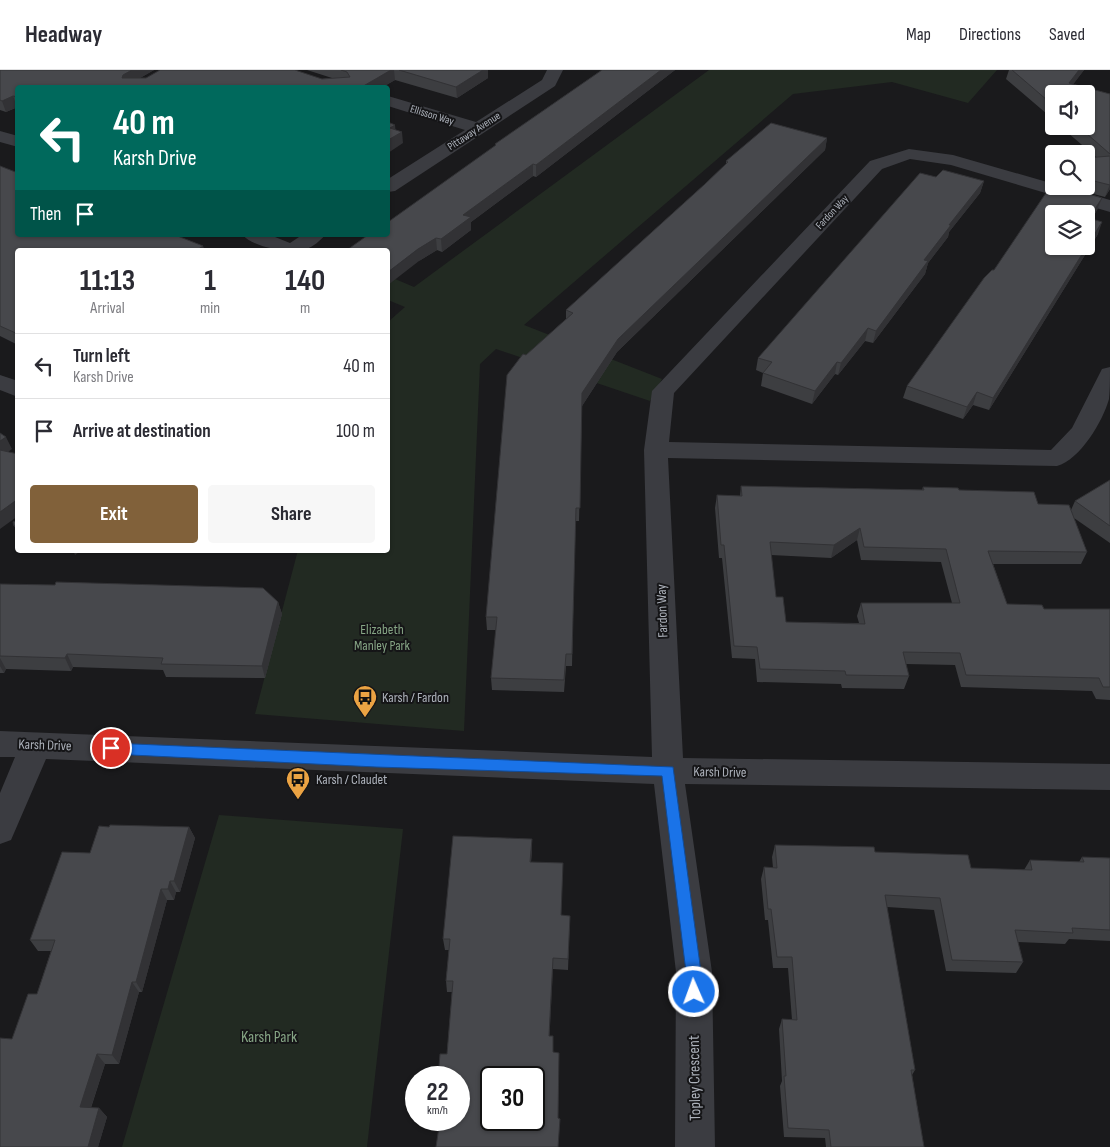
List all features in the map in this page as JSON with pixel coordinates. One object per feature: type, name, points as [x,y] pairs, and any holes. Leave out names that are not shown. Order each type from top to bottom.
[{"type":"street","name":"Pittaway Avenue","points":[[390,186],[549,83],[555,70]]},
{"type":"street","name":"Ellisson Way","points":[[390,102],[477,128]]},
{"type":"street","points":[[0,136],[15,141]]},
{"type":"street","name":"Fardon Way","points":[[668,771],[656,450],[663,391],[876,165],[909,154],[953,160],[1110,206]]},
{"type":"street","points":[[258,237],[286,248]]},
{"type":"street","points":[[294,248],[312,237]]},
{"type":"street","points":[[656,450],[1057,458],[1082,432],[1110,374]]},
{"type":"street","points":[[0,382],[15,389]]},
{"type":"street","name":"Karsh Drive","points":[[0,744],[376,761],[668,771],[1110,778]]},
{"type":"street","points":[[0,830],[36,745]]},
{"type":"street","name":"Topley Crescent","points":[[668,771],[694,972],[695,1147]]},
{"type":"green space","name":"Elizabeth Manley Park","points":[[709,70],[997,70],[968,103],[892,82],[793,94],[524,325],[662,379],[650,401],[496,349],[480,364],[464,731],[255,714],[297,553],[390,553],[390,320],[405,307],[390,301],[390,277],[414,287]]},
{"type":"green space","name":"Karsh Park","points":[[219,815],[403,829],[367,1147],[122,1147]]},
{"type":"building","points":[[0,70],[132,70],[123,75],[122,78],[146,78],[160,70],[295,70],[322,79],[350,77],[347,72],[341,70],[391,70],[365,85],[15,85],[15,96],[0,100]]},
{"type":"building","points":[[399,70],[483,70],[456,87]]},
{"type":"building","points":[[602,70],[661,70],[536,165],[533,164],[463,215],[471,217],[441,239],[436,238],[418,249],[390,270],[390,248],[350,248],[365,237],[390,237],[390,221],[495,144]]},
{"type":"building","points":[[1012,70],[1079,70],[1069,83],[1076,85],[1045,85],[1045,98]]},
{"type":"building","points":[[1095,90],[1110,94],[1110,154],[1088,135],[1095,135]]},
{"type":"building","points":[[771,123],[827,138],[618,339],[582,393],[580,508],[576,508],[572,654],[566,654],[564,680],[491,678],[497,617],[486,617],[507,375],[523,354],[526,355],[573,313],[566,310],[705,184],[728,162],[726,161]]},
{"type":"building","points":[[390,128],[402,132],[390,139]]},
{"type":"building","points":[[1110,156],[1110,185],[1095,181],[1095,157]]},
{"type":"building","points":[[0,166],[15,172],[15,237],[180,237],[203,246],[200,248],[15,248],[15,333],[0,326]]},
{"type":"building","points":[[943,170],[984,181],[949,225],[951,225],[924,260],[928,261],[876,331],[868,328],[841,363],[837,362],[815,391],[763,373],[772,362],[758,358],[920,173],[936,177]]},
{"type":"building","points":[[1045,194],[1092,195],[1102,198],[1095,209],[1095,205],[1045,205],[1045,255],[1082,255],[993,398],[977,392],[967,407],[907,386],[984,278],[994,270]]},
{"type":"building","points":[[1095,220],[1102,222],[1095,233]]},
{"type":"building","points":[[0,433],[6,437],[0,441]]},
{"type":"building","points":[[0,450],[15,453],[15,501],[0,512]]},
{"type":"building","points":[[1110,480],[1110,526],[1075,501]]},
{"type":"building","points":[[741,486],[924,490],[923,487],[1034,492],[1038,504],[1069,505],[1087,552],[988,551],[1007,604],[1042,605],[1044,609],[1110,609],[1110,687],[1103,687],[1099,678],[966,675],[960,653],[903,652],[909,676],[846,675],[845,671],[760,669],[757,647],[734,646],[724,545],[721,545],[717,495],[742,496]],"holes":[[[860,528],[864,547],[946,549],[960,603],[861,603],[865,624],[786,622],[783,597],[776,597],[770,542],[834,545]]]},
{"type":"building","points":[[56,582],[263,588],[278,602],[262,666],[161,664],[163,658],[67,654],[65,658],[0,656],[0,584],[55,585]]},
{"type":"building","points":[[110,825],[189,827],[174,881],[170,881],[168,889],[161,889],[136,982],[132,982],[112,1055],[97,1054],[80,1107],[99,1108],[88,1147],[0,1147],[0,1038],[12,1039],[28,994],[37,994],[55,940],[30,940],[62,852],[90,853],[99,826],[109,827]]},
{"type":"building","points":[[453,836],[532,839],[530,862],[563,863],[561,915],[570,916],[568,959],[553,958],[549,1036],[553,1036],[553,1052],[559,1053],[558,1118],[560,1119],[558,1147],[436,1147],[438,1131],[470,1131],[470,1066],[439,1066],[440,1054],[447,1054],[453,981],[446,981],[450,939],[443,939]]},
{"type":"building","points":[[775,845],[874,847],[875,852],[968,855],[971,868],[1032,870],[1030,860],[1084,862],[1082,857],[1110,858],[1110,930],[1072,928],[1073,933],[1015,930],[1023,962],[952,960],[940,898],[885,895],[915,1070],[911,1070],[924,1147],[831,1147],[829,1130],[788,1128],[782,1019],[797,1020],[792,957],[777,957],[771,909],[768,909],[764,867],[777,868]]},
{"type":"place","name":"Karsh / Fardon","points":[[365,718]]},
{"type":"place","name":"Karsh / Claudet","points":[[298,800]]},
{"type":"route","points":[[111,748],[376,761],[600,767],[668,771],[694,972],[694,992]]}]
